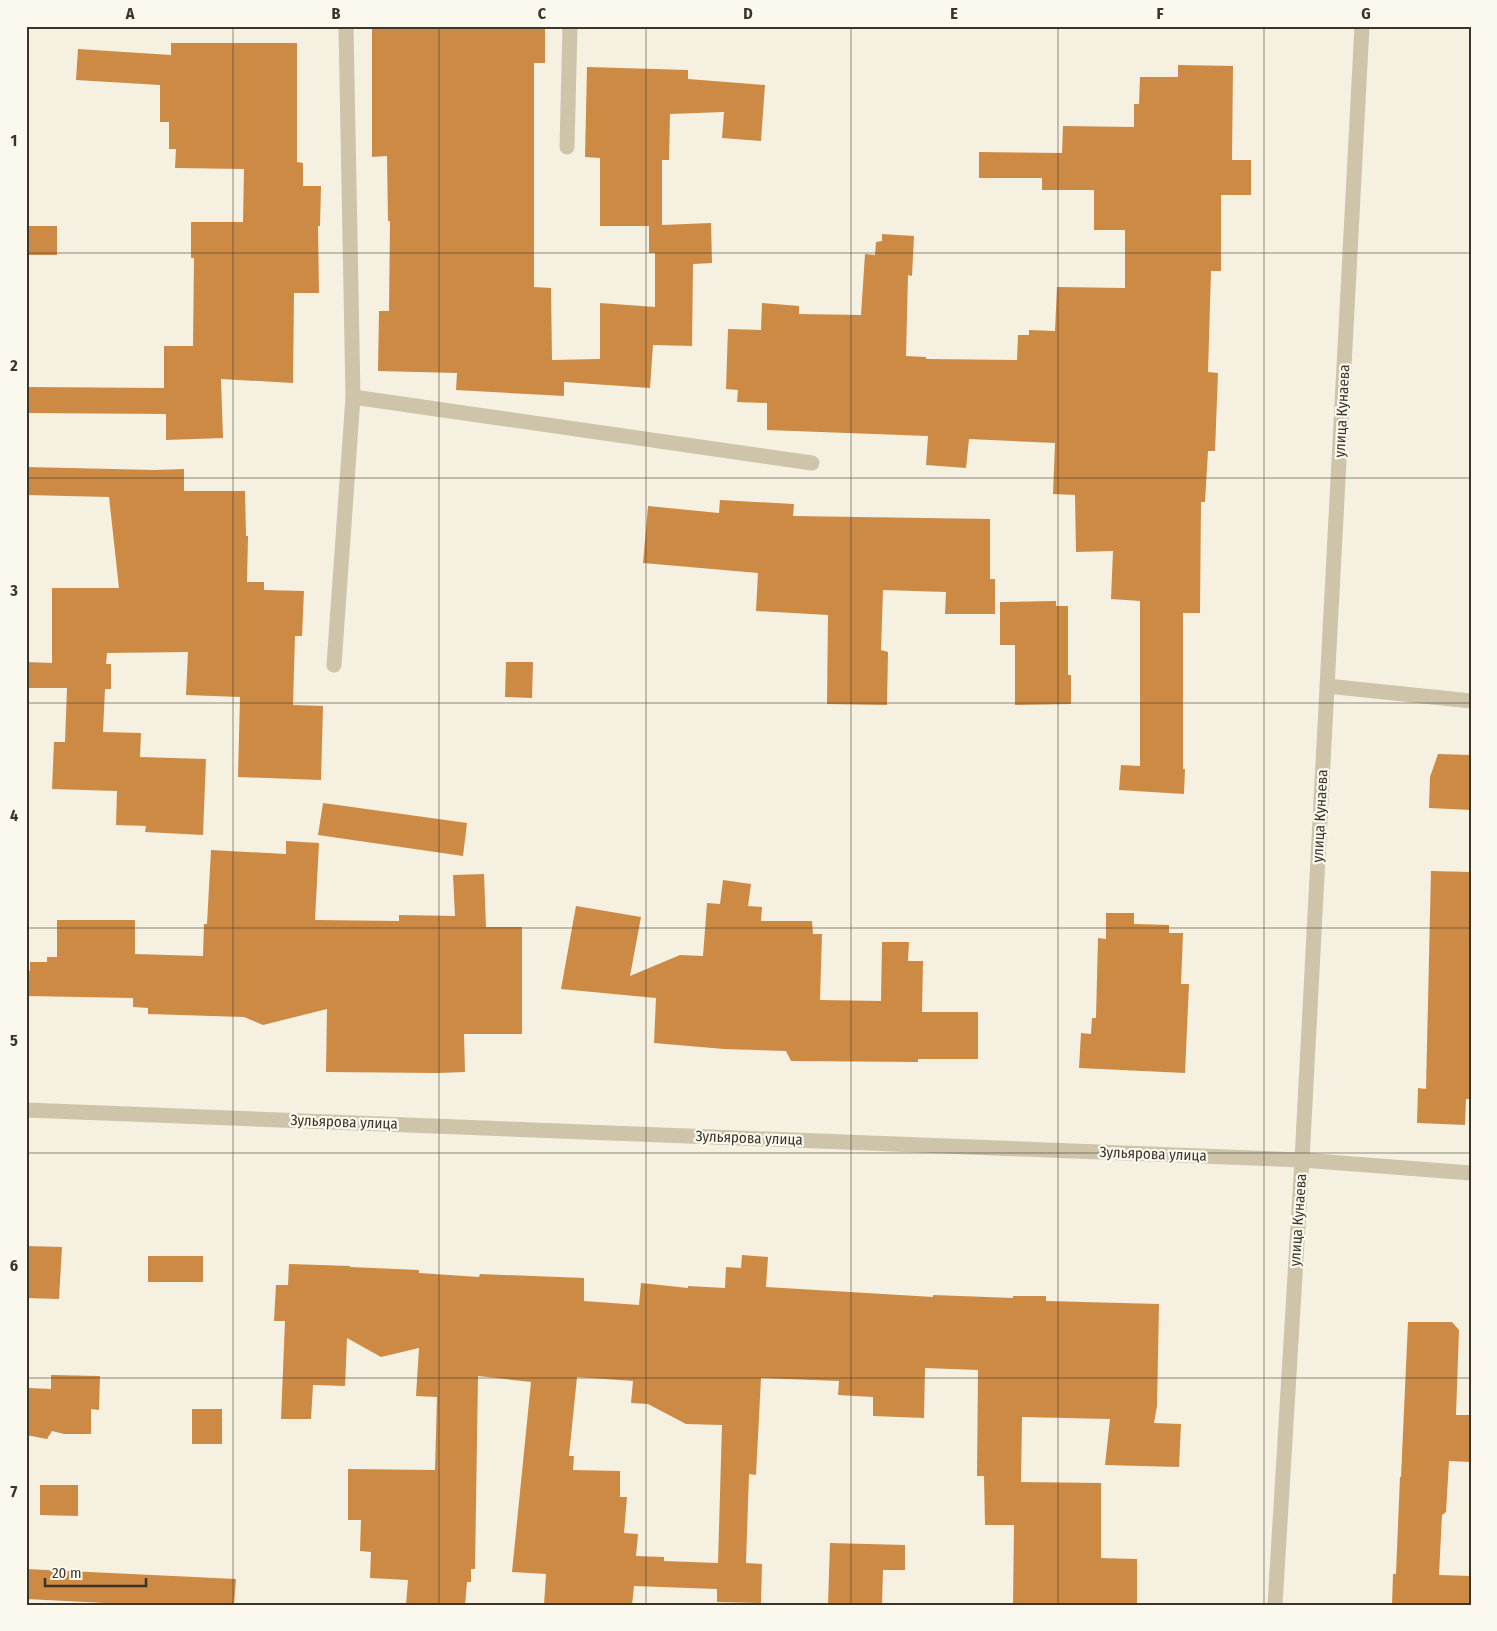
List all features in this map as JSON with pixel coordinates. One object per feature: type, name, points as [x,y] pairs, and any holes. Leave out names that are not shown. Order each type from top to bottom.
[{"type":"street","points":[[334,665],[353,397],[346,26]]},
{"type":"street","points":[[567,147],[570,26]]},
{"type":"street","name":"улица Кунаева","points":[[1274,1605],[1302,1160],[1362,26]]},
{"type":"street","points":[[353,397],[812,463]]},
{"type":"street","points":[[1327,686],[1471,701]]},
{"type":"street","name":"Зульярова улица","points":[[26,1110],[1302,1160],[1471,1172]]},
{"type":"building","points":[[372,26],[545,26],[545,63],[534,63],[534,287],[551,288],[552,360],[600,359],[600,303],[655,307],[655,253],[649,253],[649,226],[600,226],[600,158],[585,157],[587,67],[688,70],[688,79],[765,85],[761,141],[722,138],[724,112],[670,114],[669,160],[662,160],[662,225],[711,223],[712,263],[693,264],[692,346],[653,345],[650,388],[564,382],[564,396],[456,390],[457,373],[378,371],[379,311],[389,311],[390,221],[388,221],[387,156],[372,157]]},
{"type":"building","points":[[171,43],[297,43],[297,162],[303,163],[303,186],[321,186],[320,226],[318,226],[319,293],[294,293],[293,383],[221,379],[223,438],[166,440],[166,414],[26,413],[26,387],[164,388],[164,346],[193,346],[194,258],[191,258],[191,222],[243,222],[244,169],[175,168],[176,149],[169,149],[169,122],[160,122],[160,85],[76,80],[78,49],[171,55]]},
{"type":"building","points":[[1178,65],[1233,66],[1232,160],[1251,160],[1251,195],[1221,195],[1221,271],[1211,271],[1208,372],[1218,373],[1215,451],[1208,451],[1205,502],[1201,502],[1200,613],[1183,613],[1184,794],[1119,790],[1121,765],[1140,766],[1140,601],[1111,599],[1113,551],[1076,552],[1075,495],[1053,494],[1055,443],[969,439],[966,468],[926,465],[928,436],[767,430],[767,403],[737,402],[738,390],[726,389],[728,329],[761,330],[762,303],[799,306],[799,314],[861,315],[865,254],[875,255],[876,242],[882,241],[882,234],[914,236],[912,276],[908,275],[906,356],[926,357],[926,359],[1017,360],[1018,335],[1029,335],[1029,330],[1055,331],[1057,287],[1125,288],[1125,230],[1094,230],[1094,190],[1042,190],[1042,178],[979,178],[979,152],[1062,153],[1063,126],[1134,127],[1134,104],[1139,104],[1140,77],[1178,77]]},
{"type":"building","points":[[26,226],[57,226],[57,255],[26,255]]},
{"type":"building","points":[[26,467],[184,469],[184,491],[245,491],[246,536],[248,536],[247,582],[264,582],[264,590],[304,591],[302,636],[295,636],[293,705],[323,706],[321,780],[238,777],[240,697],[186,695],[188,652],[107,653],[106,664],[111,664],[111,689],[105,689],[103,732],[141,733],[140,757],[206,759],[203,835],[145,832],[146,826],[116,825],[117,791],[52,789],[54,742],[65,742],[67,688],[26,688],[26,662],[52,663],[52,588],[119,588],[109,497],[26,495]]},
{"type":"building","points":[[720,500],[794,504],[793,516],[990,519],[990,579],[995,579],[995,614],[945,614],[946,592],[883,590],[881,650],[888,652],[887,705],[827,704],[828,615],[756,611],[758,573],[643,563],[648,506],[719,513]]},
{"type":"building","points":[[1056,601],[1056,606],[1068,606],[1068,675],[1071,675],[1071,704],[1015,705],[1015,645],[1000,645],[1000,602]]},
{"type":"building","points":[[506,662],[533,662],[532,698],[505,697]]},
{"type":"building","points":[[1438,754],[1471,755],[1471,810],[1429,808],[1430,777]]},
{"type":"building","points":[[323,803],[467,823],[463,856],[318,835]]},
{"type":"building","points":[[286,841],[319,843],[315,920],[399,921],[399,915],[455,916],[453,875],[484,874],[486,927],[522,927],[522,1034],[464,1034],[465,1072],[326,1072],[327,1009],[263,1025],[244,1017],[148,1014],[148,1008],[133,1007],[133,998],[26,996],[26,971],[30,971],[30,962],[47,962],[47,957],[57,957],[57,920],[135,920],[135,954],[203,956],[204,924],[207,924],[211,850],[286,854]]},
{"type":"building","points":[[1431,871],[1471,872],[1471,1099],[1466,1099],[1465,1125],[1417,1123],[1418,1088],[1426,1089]]},
{"type":"building","points":[[723,880],[751,884],[748,906],[762,907],[761,921],[812,921],[813,934],[822,934],[820,1000],[881,1001],[882,942],[909,942],[908,961],[923,961],[922,1012],[978,1012],[978,1059],[918,1059],[918,1062],[791,1061],[786,1051],[724,1049],[654,1043],[656,998],[561,989],[576,906],[641,917],[630,976],[680,955],[703,956],[707,903],[720,904]]},
{"type":"building","points":[[1106,913],[1134,913],[1134,924],[1169,925],[1169,933],[1183,933],[1181,984],[1189,984],[1185,1073],[1079,1068],[1081,1033],[1091,1034],[1092,1018],[1096,1018],[1098,938],[1106,939]]},
{"type":"building","points":[[26,1246],[62,1247],[59,1299],[26,1298]]},
{"type":"building","points":[[742,1255],[768,1257],[766,1287],[933,1297],[933,1295],[1013,1298],[1013,1296],[1046,1296],[1046,1301],[1159,1304],[1157,1406],[1154,1423],[1181,1424],[1179,1467],[1105,1465],[1110,1419],[1022,1417],[1021,1482],[1101,1483],[1101,1558],[1137,1559],[1137,1605],[1013,1605],[1014,1525],[985,1525],[984,1476],[977,1476],[978,1370],[925,1368],[924,1418],[873,1416],[873,1397],[838,1395],[839,1381],[761,1378],[756,1475],[749,1474],[746,1563],[762,1564],[761,1603],[717,1602],[717,1589],[634,1586],[632,1605],[544,1605],[546,1574],[512,1572],[531,1382],[478,1376],[475,1569],[471,1569],[471,1582],[467,1582],[465,1605],[406,1605],[408,1580],[370,1578],[371,1552],[360,1551],[361,1520],[348,1520],[348,1469],[435,1470],[437,1397],[416,1396],[419,1348],[381,1357],[347,1338],[345,1386],[313,1385],[311,1419],[281,1419],[285,1321],[274,1321],[276,1285],[288,1285],[289,1264],[419,1270],[419,1273],[479,1277],[480,1274],[584,1278],[584,1301],[639,1305],[641,1283],[688,1288],[688,1286],[725,1288],[726,1267],[741,1268]],"holes":[[[577,1377],[633,1381],[631,1403],[648,1404],[686,1424],[722,1425],[718,1563],[664,1561],[664,1557],[636,1556],[638,1534],[624,1533],[627,1497],[620,1497],[620,1471],[573,1470],[574,1456],[569,1456]]]},
{"type":"building","points":[[148,1256],[203,1256],[203,1282],[148,1282]]},
{"type":"building","points":[[1408,1322],[1452,1322],[1459,1330],[1456,1415],[1471,1415],[1471,1462],[1449,1461],[1446,1512],[1442,1515],[1439,1575],[1471,1576],[1471,1605],[1392,1605],[1393,1574],[1396,1574]]},
{"type":"building","points":[[51,1375],[100,1376],[99,1410],[91,1409],[91,1434],[64,1434],[52,1431],[47,1439],[26,1435],[26,1407],[29,1407],[29,1388],[51,1389]]},
{"type":"building","points":[[192,1409],[222,1409],[222,1444],[192,1444]]},
{"type":"building","points":[[40,1485],[78,1485],[78,1516],[40,1515]]},
{"type":"building","points":[[830,1543],[905,1545],[905,1570],[883,1570],[882,1605],[828,1605]]},
{"type":"building","points":[[26,1569],[236,1579],[234,1605],[145,1605],[26,1599]]}]
